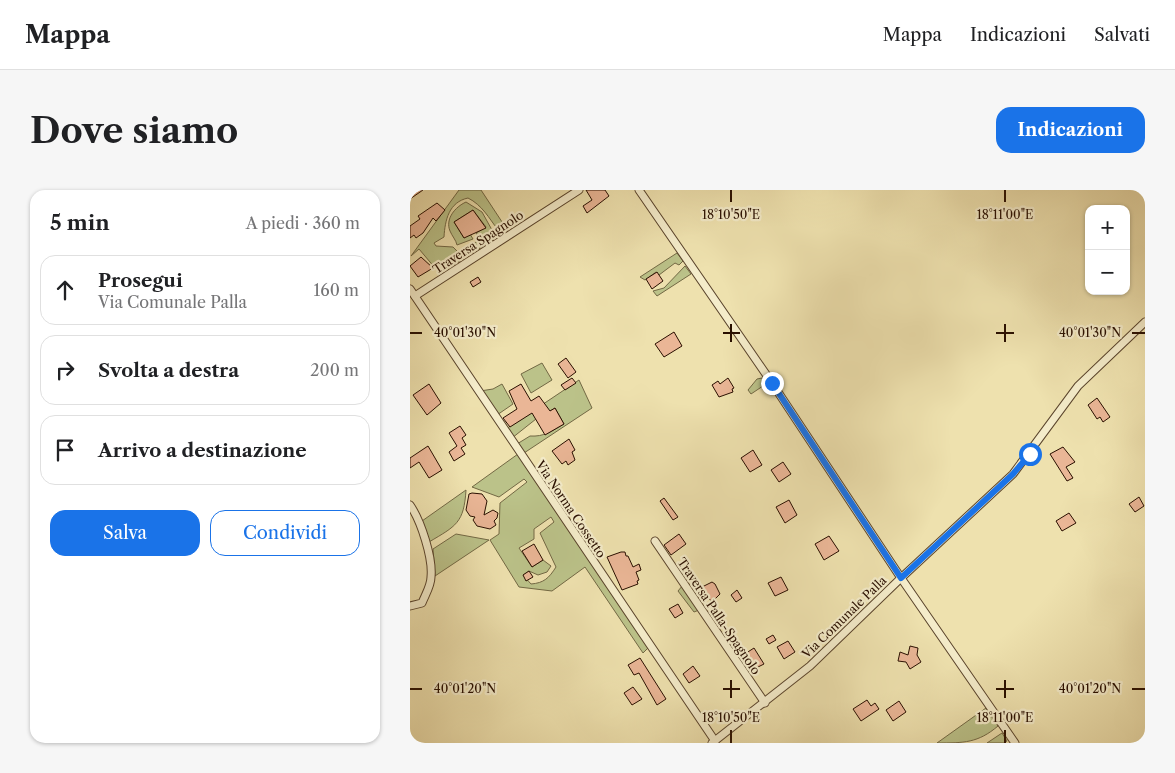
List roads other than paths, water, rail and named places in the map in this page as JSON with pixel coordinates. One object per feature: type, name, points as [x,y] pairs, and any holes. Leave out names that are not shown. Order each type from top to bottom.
[{"type":"street","name":"Traversa Spagnolo","points":[[415,296],[579,190]]},
{"type":"street","points":[[639,190],[1015,743]]},
{"type":"street","name":"Via Norma Cossetto","points":[[410,289],[713,742]]},
{"type":"street","name":"Via Comunale Palla","points":[[713,742],[810,666],[1013,474],[1078,386],[1145,322]]},
{"type":"street","points":[[410,505],[418,519],[425,542],[431,564],[432,579],[422,603],[410,606]]},
{"type":"street","name":"Traversa Palla-Spagnolo","points":[[655,541],[765,703]]}]
